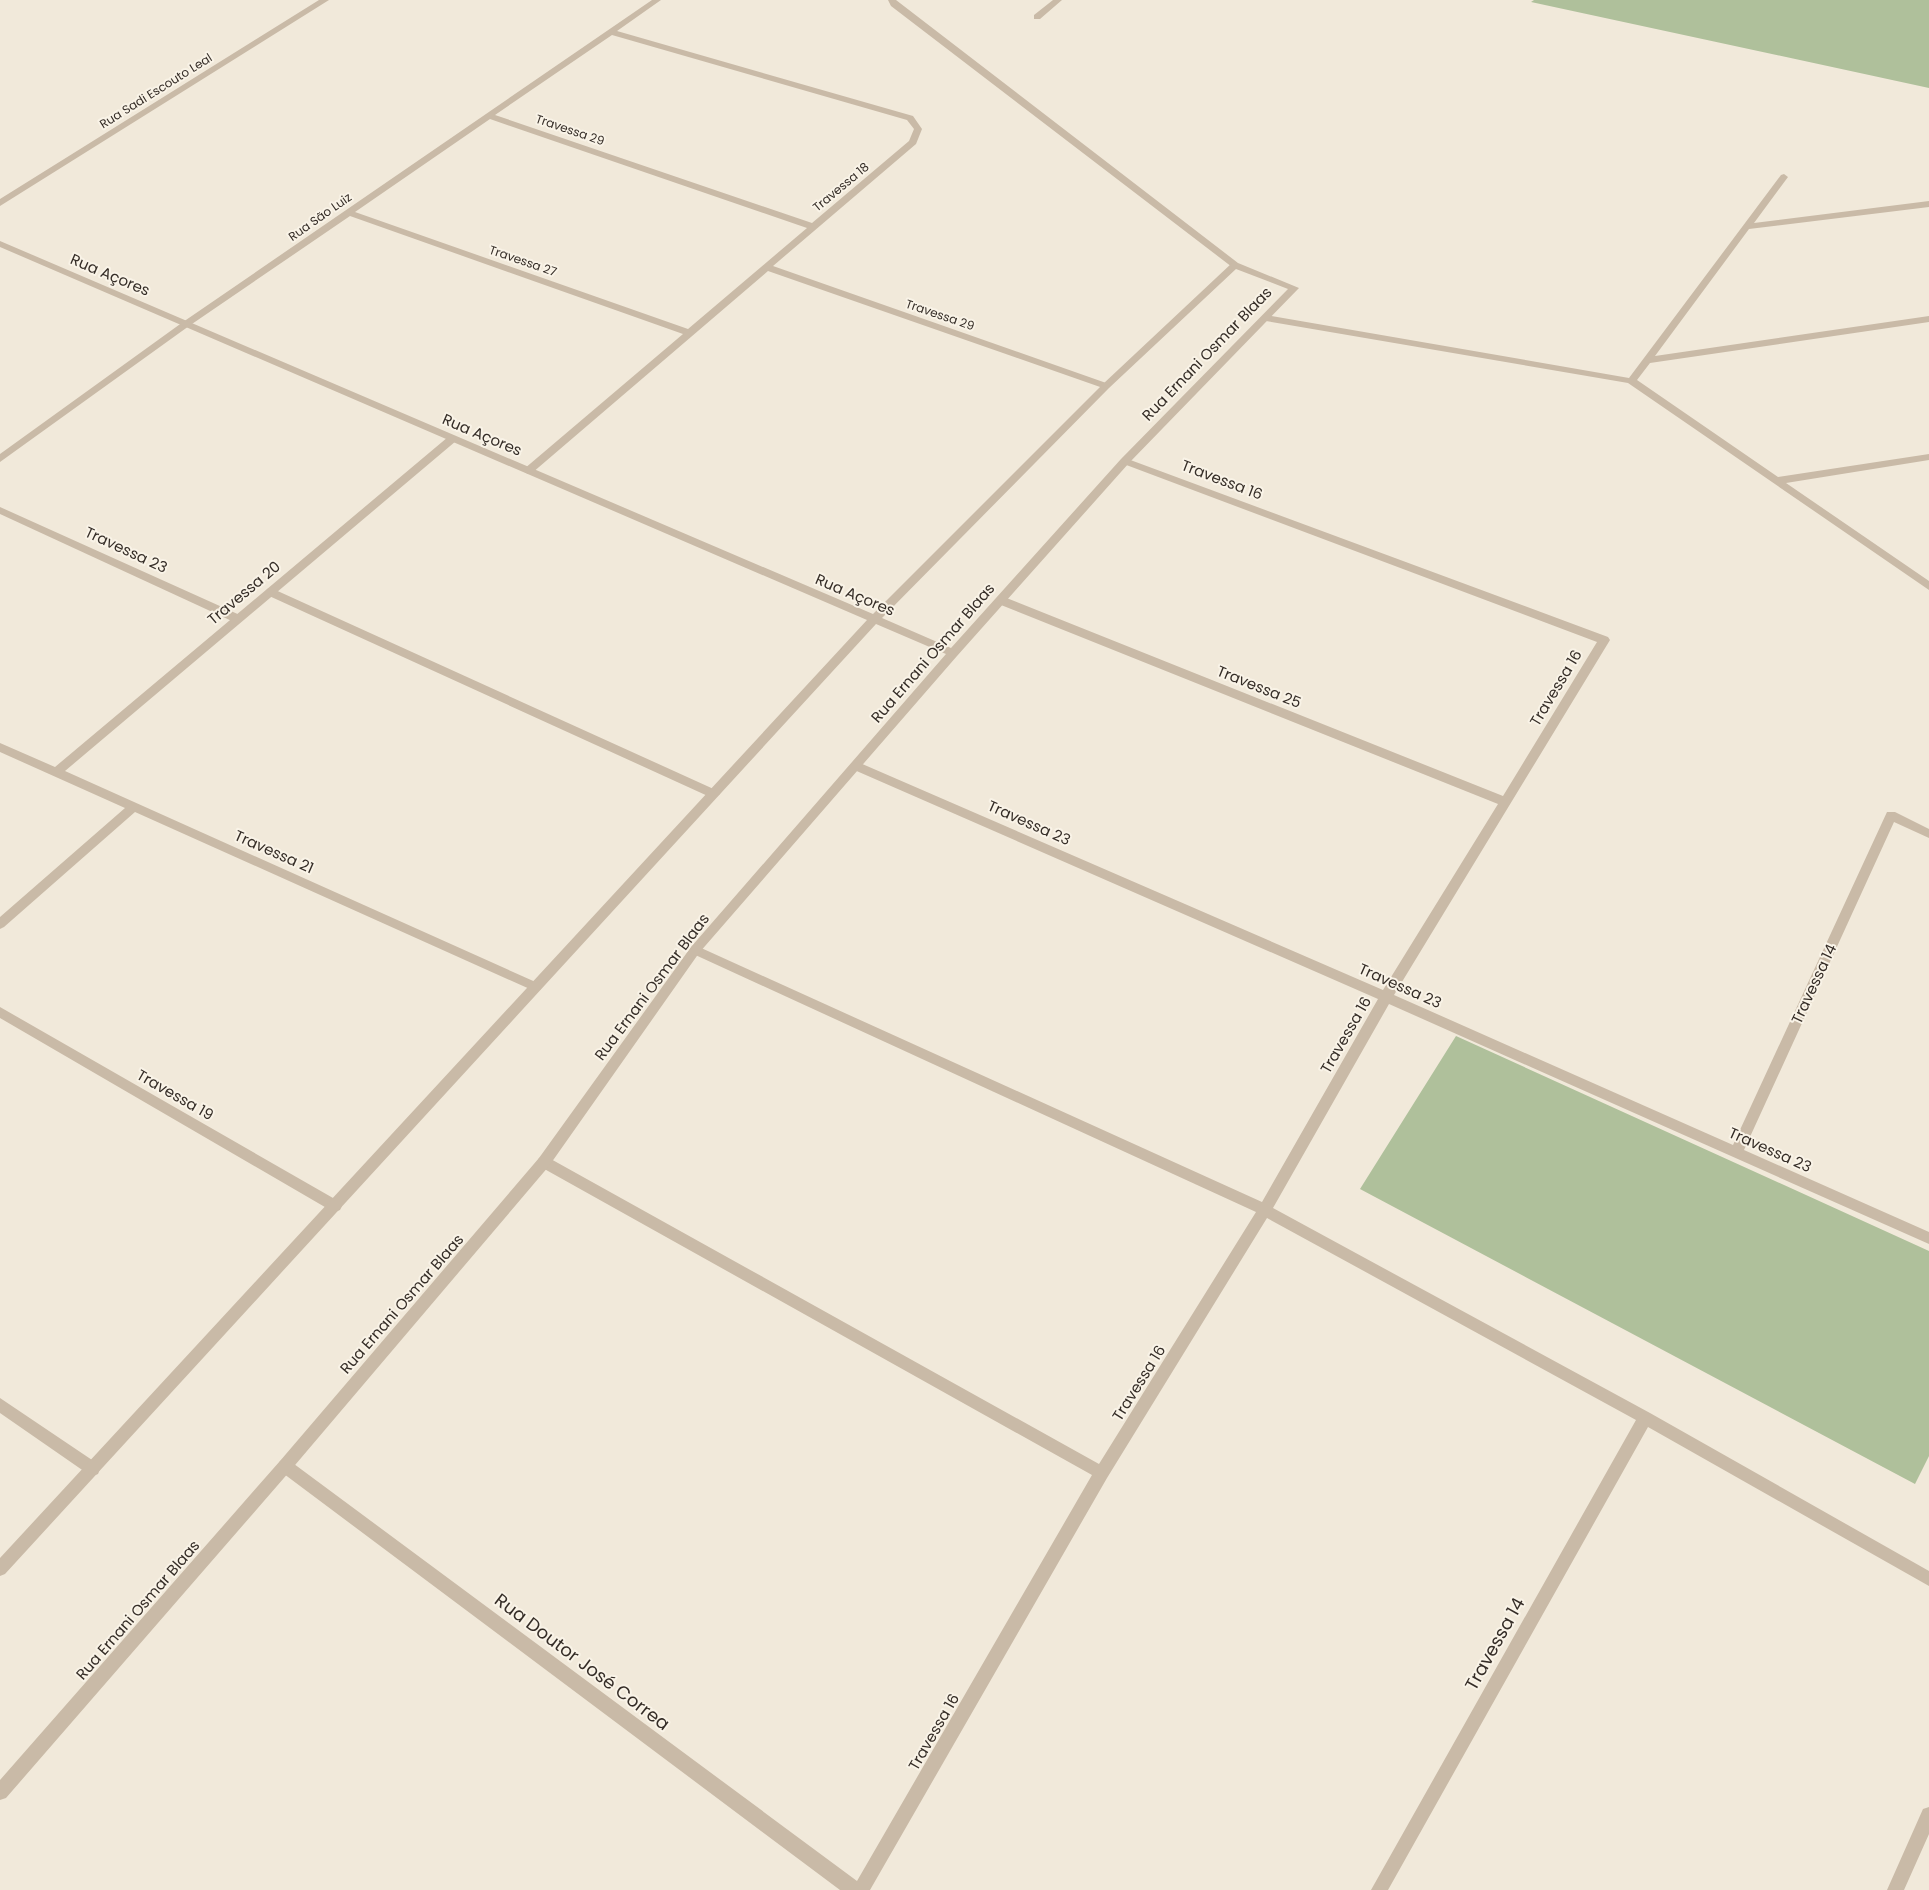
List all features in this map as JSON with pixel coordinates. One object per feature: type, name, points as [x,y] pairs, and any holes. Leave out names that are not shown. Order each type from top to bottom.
[{"type":"street","name":"Rua Sadi Escouto Leal","points":[[0,203],[325,0]]},
{"type":"street","name":"Rua São Luiz","points":[[0,459],[186,324],[657,0]]},
{"type":"street","points":[[0,1569],[874,620],[1106,386],[1235,265],[894,4],[892,0]]},
{"type":"street","points":[[1037,17],[1058,0]]},
{"type":"street","name":"Travessa 18","points":[[528,471],[913,142],[918,130],[910,118],[611,32]]},
{"type":"street","name":"Travessa 29","points":[[489,116],[814,227]]},
{"type":"street","points":[[1632,381],[1784,177]]},
{"type":"street","points":[[1746,228],[1929,204]]},
{"type":"street","name":"Travessa 27","points":[[348,212],[690,333]]},
{"type":"street","name":"Rua Açores","points":[[0,244],[953,653]]},
{"type":"street","name":"Rua Ernani Osmar Blaas","points":[[0,1792],[285,1466],[544,1162],[695,950],[953,653],[1125,461],[1294,288],[1235,265]]},
{"type":"street","name":"Travessa 29","points":[[766,267],[1106,386]]},
{"type":"street","points":[[1266,318],[1632,381],[1929,586]]},
{"type":"street","points":[[1647,360],[1929,319]]},
{"type":"street","name":"Travessa 20","points":[[57,772],[452,439]]},
{"type":"street","points":[[1776,481],[1929,457]]},
{"type":"street","name":"Travessa 16","points":[[861,1890],[1102,1473],[1265,1210],[1386,997],[1604,640],[1125,461]]},
{"type":"street","name":"Travessa 23","points":[[0,510],[238,619]]},
{"type":"street","points":[[271,592],[714,794]]},
{"type":"street","name":"Travessa 25","points":[[1000,600],[1506,802]]},
{"type":"street","name":"Travessa 21","points":[[0,747],[536,987]]},
{"type":"street","name":"Travessa 23","points":[[856,766],[1386,997],[1929,1238]]},
{"type":"street","points":[[0,924],[133,807]]},
{"type":"street","name":"Travessa 14","points":[[1736,1152],[1891,815],[1929,834]]},
{"type":"street","points":[[695,950],[1265,1210],[1645,1418],[1929,1579]]},
{"type":"street","name":"Travessa 19","points":[[0,1012],[335,1206]]},
{"type":"street","points":[[544,1162],[1102,1473]]},
{"type":"street","points":[[0,1405],[92,1469]]},
{"type":"street","name":"Travessa 14","points":[[1379,1890],[1645,1418]]},
{"type":"street","name":"Rua Doutor José Correa","points":[[285,1466],[854,1890]]},
{"type":"street","points":[[1896,1890],[1929,1815]]},
{"type":"green space","points":[[1534,0],[1929,0],[1929,88],[1531,2]]},
{"type":"green space","points":[[1456,1036],[1929,1251],[1929,1456],[1915,1484],[1360,1189]]}]
